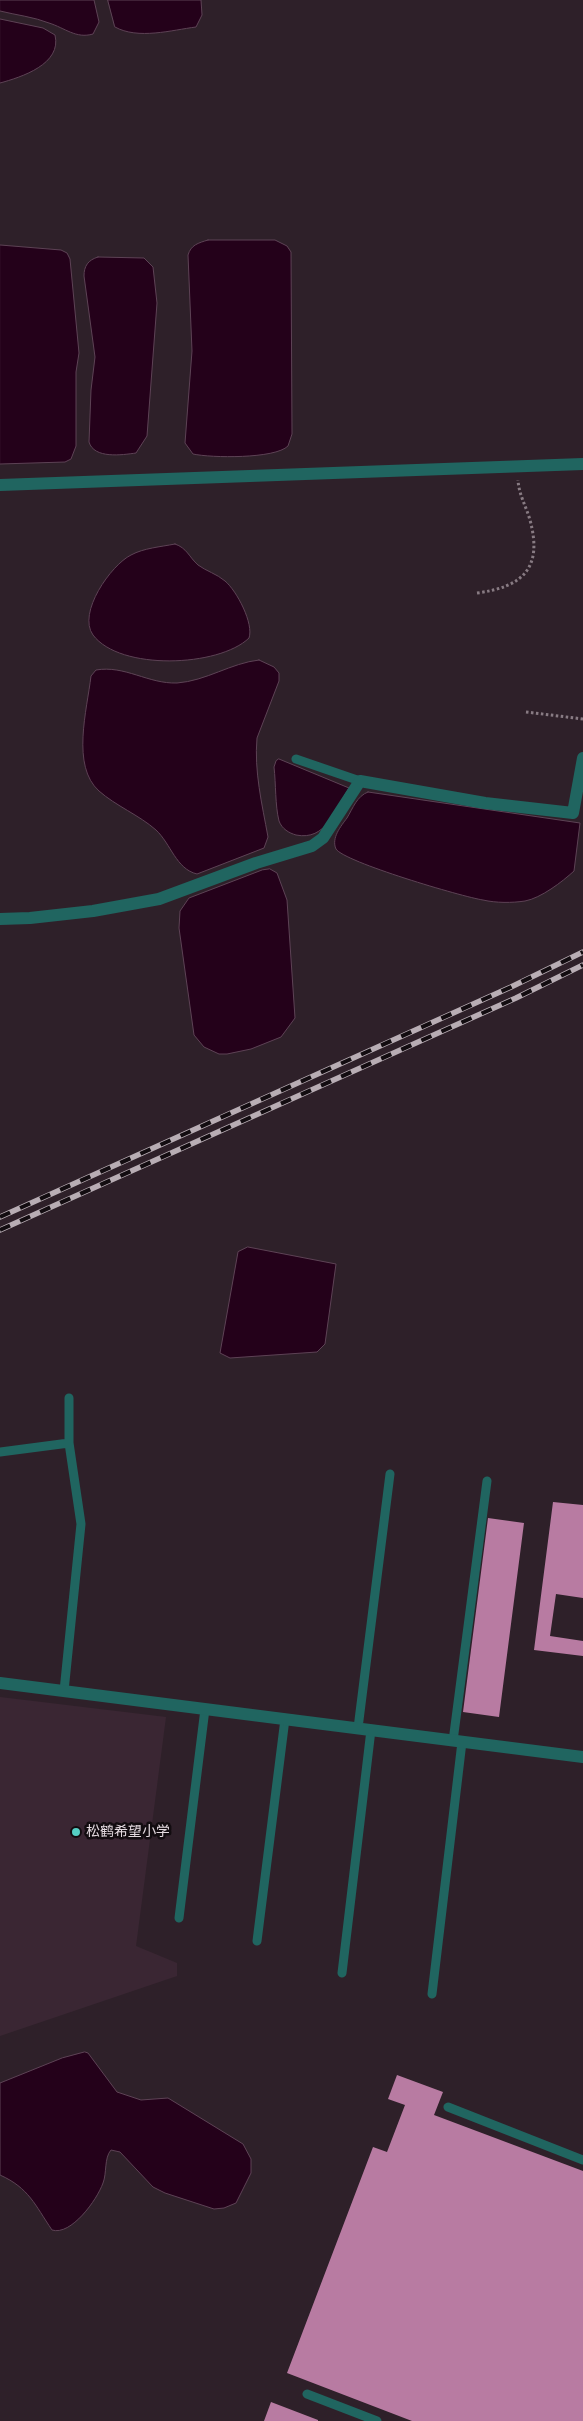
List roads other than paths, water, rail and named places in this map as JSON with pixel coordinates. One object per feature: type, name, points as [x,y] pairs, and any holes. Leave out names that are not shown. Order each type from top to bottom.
[{"type":"street","points":[[0,485],[583,464]]},
{"type":"street","points":[[0,919],[30,918],[93,911],[159,899],[256,863],[312,846],[323,838],[360,781],[484,803],[574,813],[583,758]]},
{"type":"street","points":[[0,1683],[583,1757]]},
{"type":"lane","points":[[296,758],[360,781]]},
{"type":"lane","points":[[64,1691],[80,1524],[69,1443],[69,1398]]},
{"type":"lane","points":[[0,1452],[69,1443]]},
{"type":"lane","points":[[358,1728],[390,1474]]},
{"type":"lane","points":[[432,1994],[487,1481]]},
{"type":"lane","points":[[179,1918],[205,1709]]},
{"type":"lane","points":[[257,1941],[285,1719]]},
{"type":"lane","points":[[342,1974],[371,1730]]},
{"type":"lane","points":[[448,2108],[583,2160]]},
{"type":"lane","points":[[307,2394],[377,2421]]},
{"type":"railway","points":[[0,1217],[511,987],[583,952]]},
{"type":"railway","points":[[0,1230],[516,998],[583,965]]},
{"type":"place","name":"松鹤希望小学","points":[[76,1832]]}]
